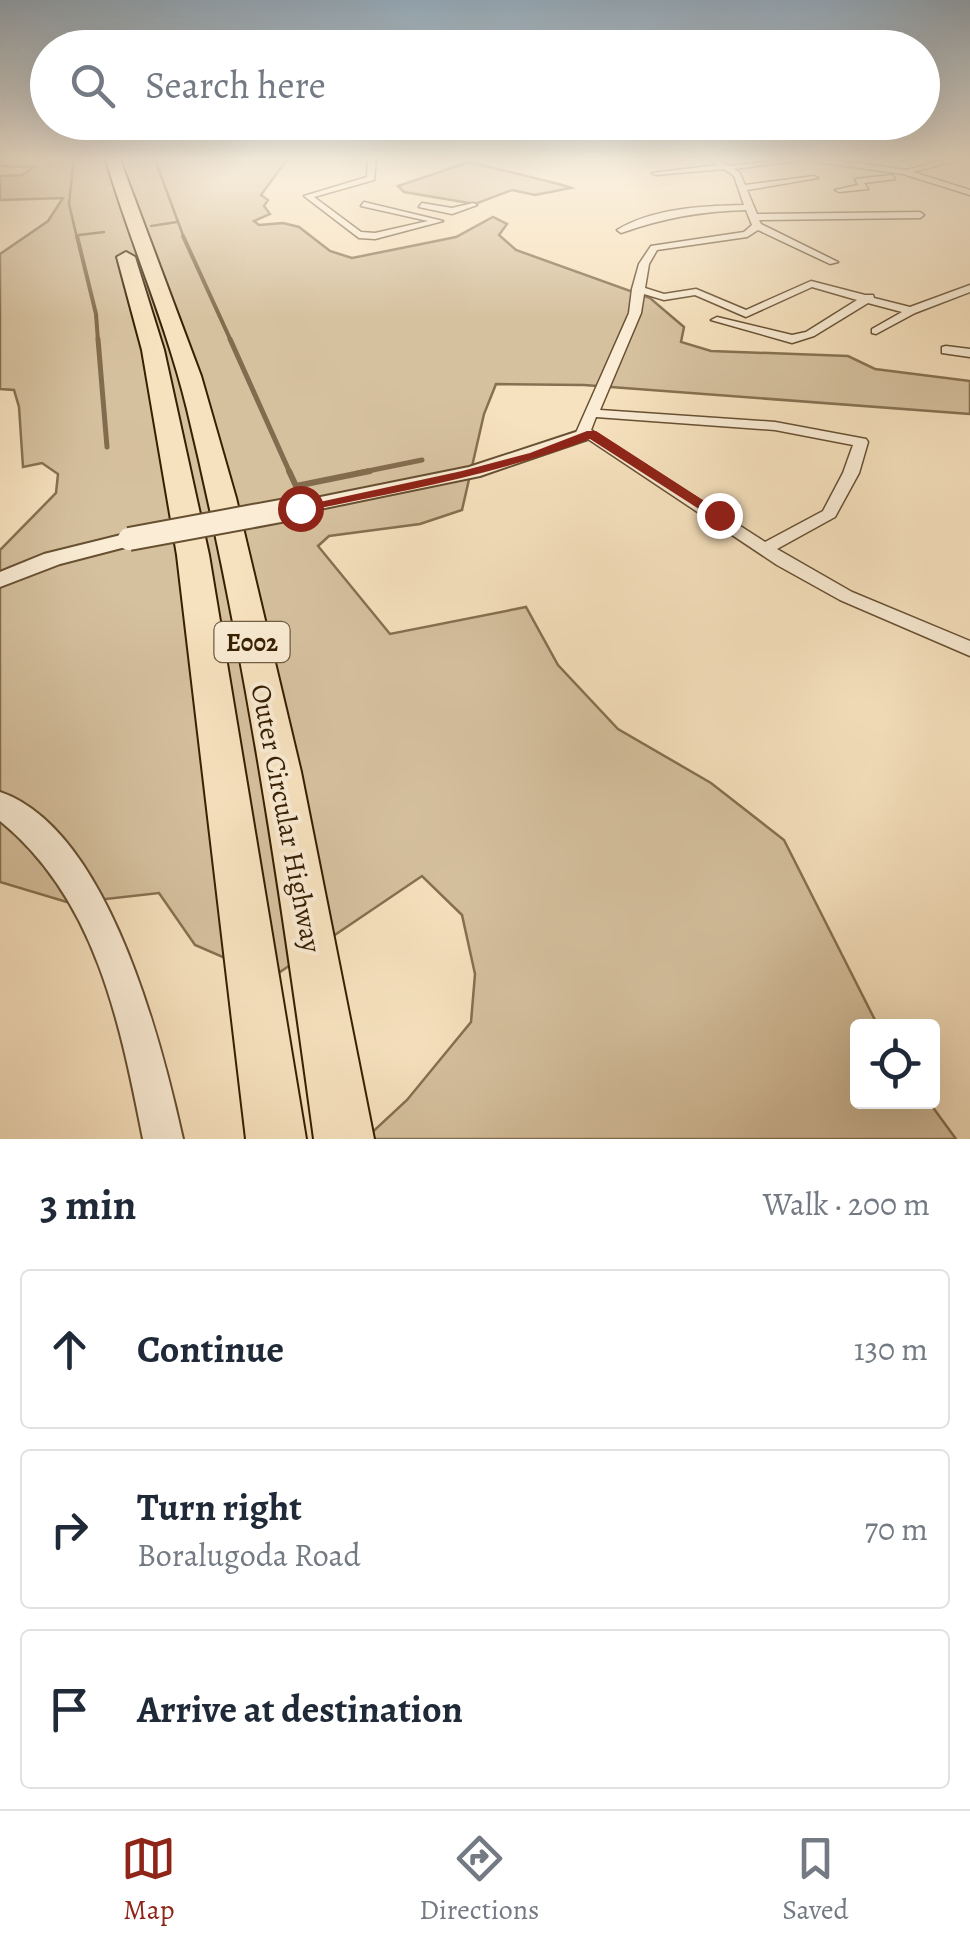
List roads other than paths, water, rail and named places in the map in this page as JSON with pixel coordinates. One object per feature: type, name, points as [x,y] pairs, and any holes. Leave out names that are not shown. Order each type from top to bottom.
[{"type":"highway","name":"Outer Circular Highway","points":[[112,210],[153,350],[193,555],[276,1139]]},
{"type":"highway","name":"Outer Circular Highway","points":[[131,210],[186,368],[229,534],[273,740],[344,1139]]},
{"type":"street","points":[[327,210],[359,235],[375,236],[439,222],[390,210]]},
{"type":"street","points":[[622,230],[654,215],[678,210]]},
{"type":"street","points":[[694,210],[754,217],[920,215]]},
{"type":"street","points":[[751,210],[754,217],[833,262]]},
{"type":"street","points":[[582,435],[636,313],[644,264],[654,248],[747,234],[754,217]]},
{"type":"street","points":[[638,289],[664,297],[696,292],[746,314],[811,284],[912,311]]},
{"type":"street","points":[[876,331],[912,311],[970,288]]},
{"type":"street","points":[[717,320],[792,339],[810,334],[868,298]]},
{"type":"street","points":[[946,350],[970,353]]},
{"type":"street","points":[[592,413],[774,426],[861,442],[851,473],[829,514],[766,548]]},
{"type":"street","points":[[0,580],[52,559],[129,539],[464,475],[535,456],[591,434],[846,596],[970,649]]},
{"type":"street","points":[[0,804],[65,864],[110,948],[144,1045],[163,1139]]},
{"type":"waterway","points":[[70,210],[77,238]]},
{"type":"waterway","points":[[174,210],[184,238]]},
{"type":"waterway","points":[[151,226],[177,222]]},
{"type":"waterway","points":[[79,235],[104,232]]},
{"type":"waterway","points":[[77,236],[96,314],[98,341]]},
{"type":"waterway","points":[[183,236],[231,341]]},
{"type":"waterway","points":[[98,339],[107,447]]},
{"type":"waterway","points":[[230,339],[290,473]]},
{"type":"waterway","points":[[358,473],[422,460]]},
{"type":"waterway","points":[[289,471],[296,486],[370,471]]}]
